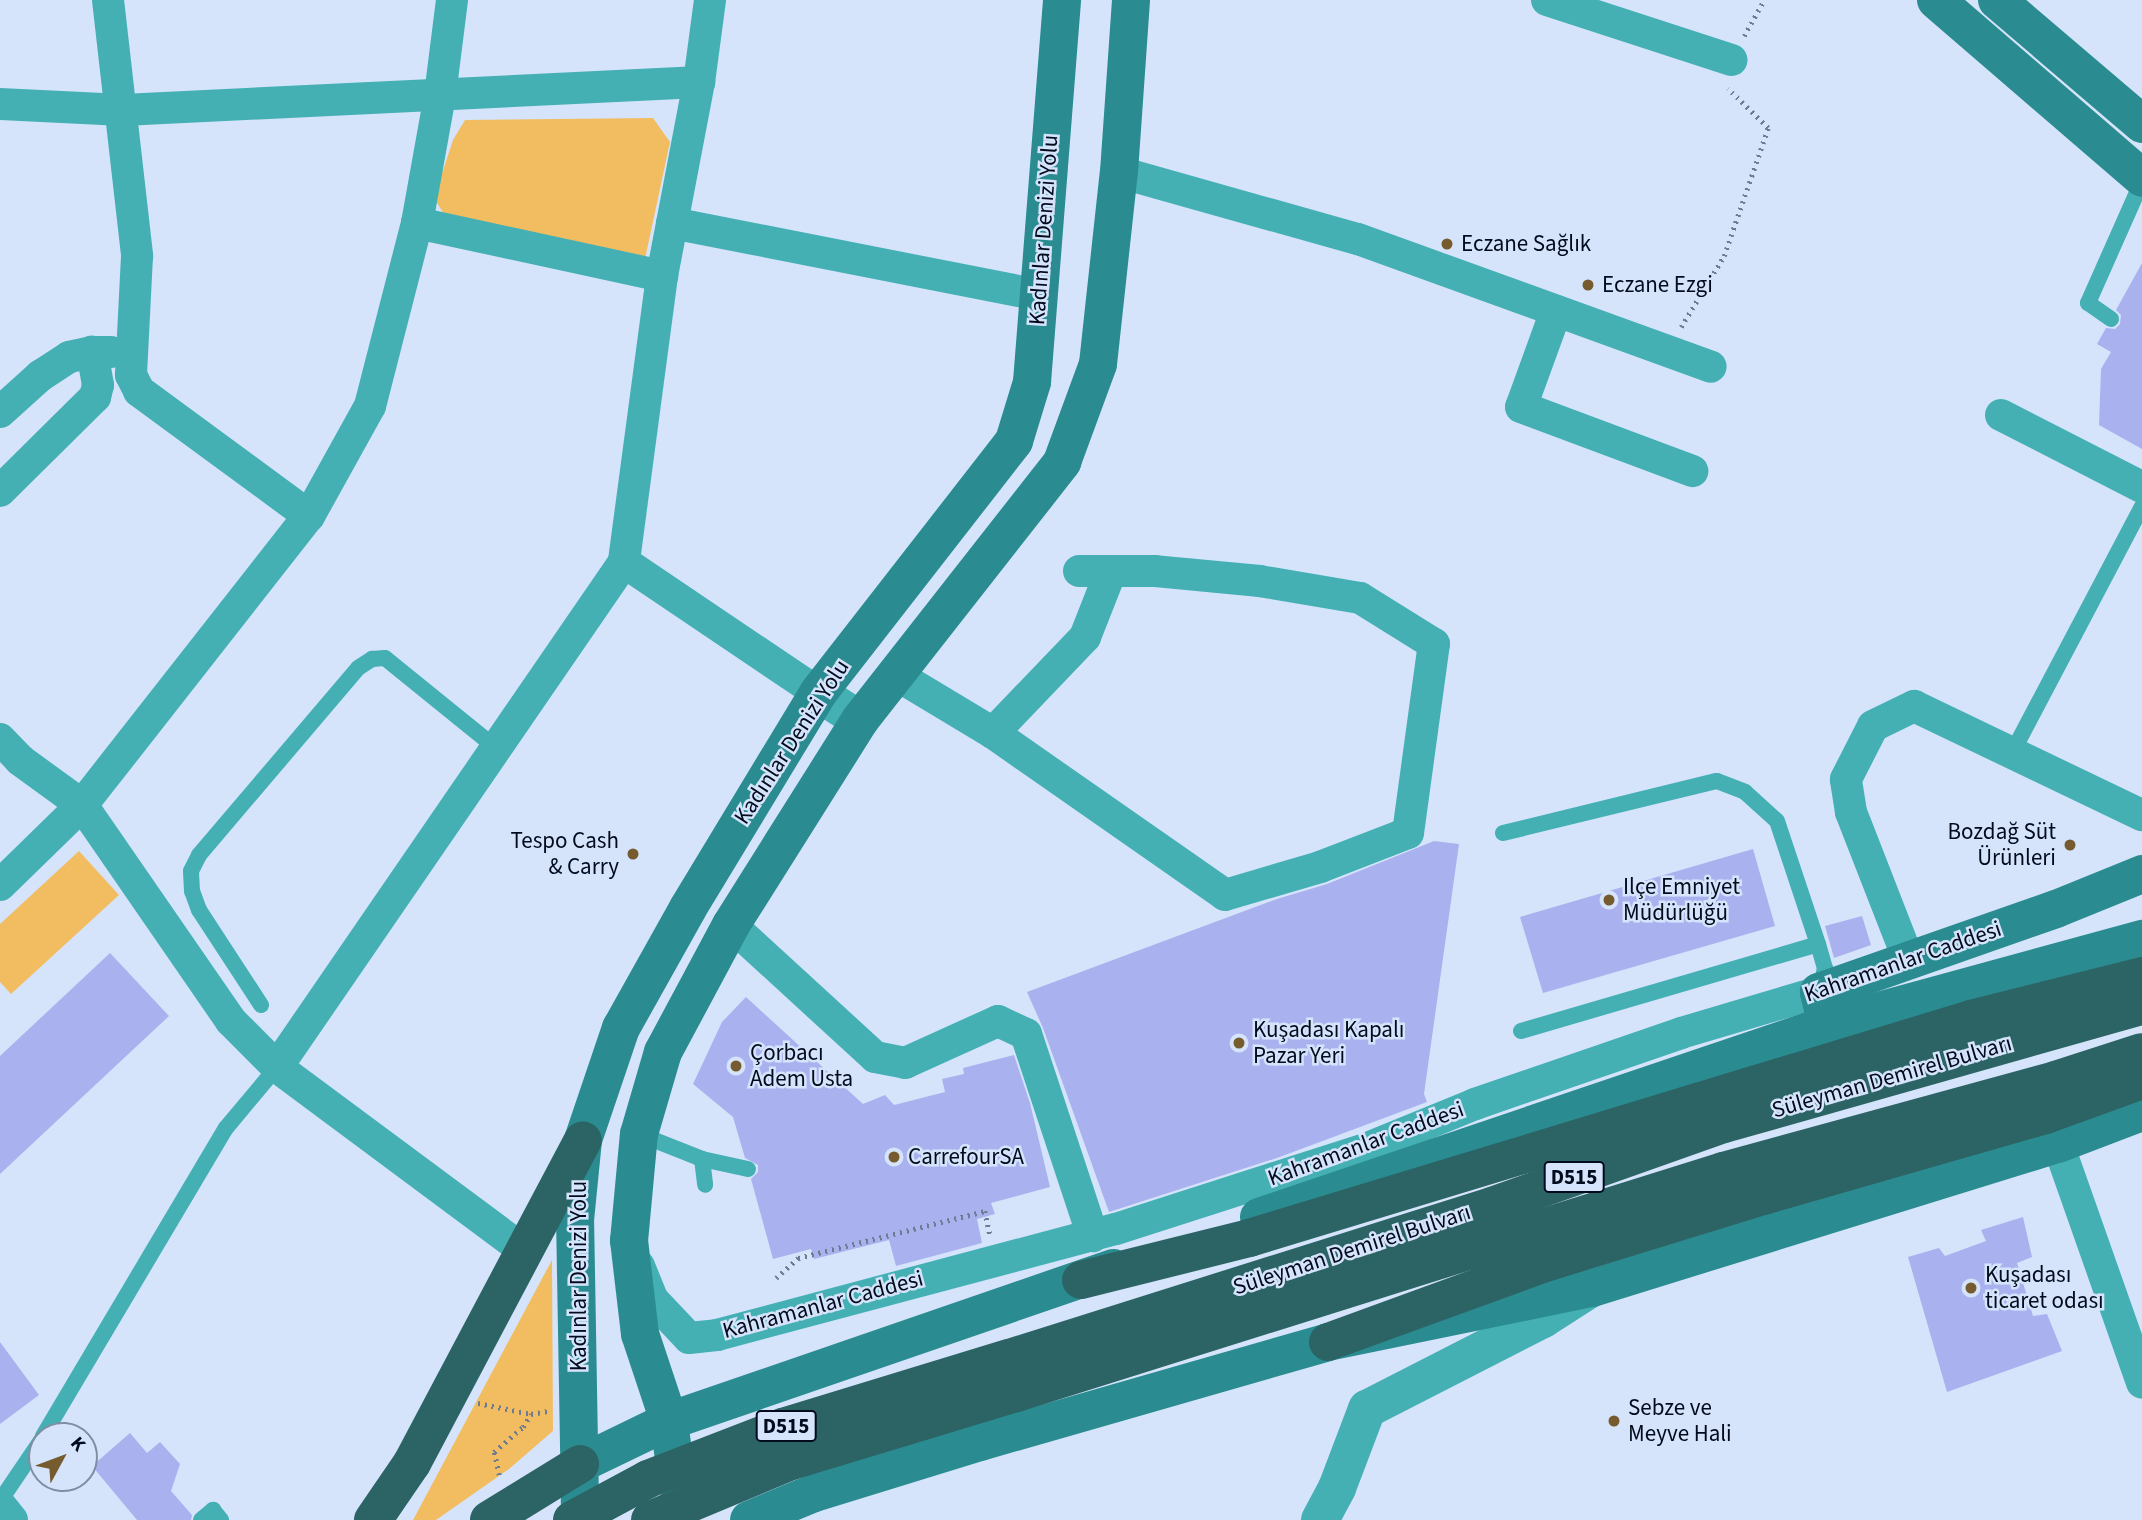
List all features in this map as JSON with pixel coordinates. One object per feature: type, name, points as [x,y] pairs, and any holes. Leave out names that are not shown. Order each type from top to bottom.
[{"type":"highway","points":[[1081,1280],[1249,1238],[1971,1019],[2142,976]]},
{"type":"highway","name":"Süleyman Demirel Bulvarı","points":[[650,1520],[790,1461],[1012,1375],[1724,1124],[2142,1006]]},
{"type":"highway","name":"Süleyman Demirel Bulvarı","points":[[572,1520],[648,1479],[783,1427],[1012,1375],[1723,1171],[2055,1080],[2142,1052]]},
{"type":"highway","points":[[1328,1342],[1542,1264],[1763,1196],[2046,1115],[2142,1080]]},
{"type":"highway","points":[[373,1520],[412,1463],[522,1249],[583,1140]]},
{"type":"highway","points":[[489,1520],[580,1464]]},
{"type":"main road","name":"Kadınlar Denizi Yolu","points":[[585,1520],[580,1502],[575,1220],[583,1140],[621,1028],[688,908],[818,693],[1014,441],[1032,382],[1062,0]]},
{"type":"main road","points":[[1014,441],[1045,383],[1066,230],[1083,0]]},
{"type":"main road","points":[[1062,462],[1083,309],[1107,0]]},
{"type":"main road","name":"Kadınlar Denizi Yolu","points":[[691,1520],[677,1482],[669,1421],[640,1334],[629,1241],[639,1134],[663,1052],[731,925],[860,720],[1062,462],[1098,364],[1119,172],[1131,0]]},
{"type":"main road","points":[[1936,0],[2142,180]]},
{"type":"main road","points":[[1997,0],[2142,124]]},
{"type":"main road","name":"Kahramanlar Caddesi","points":[[1823,1009],[1909,961],[2142,874]]},
{"type":"main road","points":[[580,1464],[669,1421],[1387,1172],[1823,1009],[2142,939]]},
{"type":"main road","points":[[749,1520],[814,1493],[980,1442],[1328,1342],[1591,1288],[2058,1143],[2142,1112]]},
{"type":"main road","points":[[637,1311],[669,1371],[694,1393],[749,1393]]},
{"type":"street","points":[[108,0],[123,110],[137,256],[131,375],[139,391],[309,516]]},
{"type":"street","points":[[0,886],[82,805],[309,516],[370,406],[417,223],[440,95],[452,0]]},
{"type":"street","points":[[277,1067],[624,562],[662,276],[699,82],[710,0]]},
{"type":"street","points":[[1547,0],[1732,60]]},
{"type":"street","points":[[0,104],[123,110],[699,82]]},
{"type":"street","points":[[1119,172],[1358,239],[1711,368]]},
{"type":"street","points":[[417,223],[662,276]]},
{"type":"street","points":[[672,223],[1039,295]]},
{"type":"street","points":[[1556,311],[1521,407],[1692,471]]},
{"type":"street","points":[[0,412],[49,370],[69,357],[92,352],[134,353]]},
{"type":"street","points":[[0,491],[96,397],[98,385],[92,352]]},
{"type":"street","points":[[2001,415],[2142,487]]},
{"type":"street","points":[[624,562],[860,720]]},
{"type":"street","points":[[895,674],[993,733],[1224,895],[1320,867],[1408,833],[1434,644],[1360,598],[1260,581],[1079,571]]},
{"type":"street","points":[[993,733],[1085,637],[1111,571]]},
{"type":"street","points":[[1909,961],[1851,812],[1846,779],[1873,726],[1914,706],[2142,815]]},
{"type":"street","points":[[0,739],[20,760],[82,805],[231,1021],[277,1067],[522,1249]]},
{"type":"street","points":[[731,925],[875,1056],[905,1063],[998,1021],[1026,1034],[1093,1236]]},
{"type":"street","name":"Kahramanlar Caddesi","points":[[629,1241],[653,1300],[689,1338],[717,1335],[1093,1236],[1364,1149],[1475,1104],[1681,1034],[1823,1009]]},
{"type":"street","points":[[2058,1143],[2142,1383]]},
{"type":"street","points":[[1320,1520],[1337,1488],[1367,1409],[1543,1319],[1591,1288]]},
{"type":"street","points":[[0,1503],[12,1520]]},
{"type":"lane","points":[[2111,319],[2088,303],[2142,180]]},
{"type":"lane","points":[[2012,753],[2142,506]]},
{"type":"lane","points":[[261,1005],[199,910],[192,891],[191,872],[199,855],[358,668],[372,659],[386,658],[496,748]]},
{"type":"lane","points":[[1503,833],[1717,781],[1745,792],[1777,821],[1825,968],[1823,1009]]},
{"type":"lane","points":[[1521,1031],[1818,944]]},
{"type":"lane","points":[[52,1422],[226,1128],[277,1067]]},
{"type":"lane","points":[[639,1134],[702,1159],[748,1169]]},
{"type":"lane","points":[[702,1159],[705,1185]]},
{"type":"lane","points":[[900,1324],[937,1313],[969,1317]]},
{"type":"lane","points":[[828,1366],[864,1334]]},
{"type":"lane","points":[[0,1503],[28,1460]]},
{"type":"lane","points":[[760,1520],[765,1514],[814,1493]]},
{"type":"lane","points":[[201,1520],[213,1510],[221,1520]]},
{"type":"path","points":[[1664,350],[1724,256],[1768,128],[1725,86],[1732,60],[1764,0]]},
{"type":"path","points":[[776,1278],[798,1258],[985,1211],[990,1238]]},
{"type":"path","points":[[474,1401],[531,1414],[556,1409]]},
{"type":"path","points":[[494,1464],[494,1451],[523,1427],[531,1414]]},
{"type":"shaded area","points":[[653,118],[670,142],[645,259],[447,219],[434,198],[453,140],[465,120]]},
{"type":"shaded area","points":[[79,851],[119,895],[11,994],[0,982],[0,924]]},
{"type":"shaded area","points":[[552,1260],[553,1431],[509,1469],[436,1520],[413,1520]]},
{"type":"building","points":[[2142,263],[2142,449],[2099,425],[2101,369],[2111,352],[2097,344],[2106,328],[2115,329],[2120,324],[2121,315],[2116,310]]},
{"type":"building","name":"Kuşadası Kapalı Pazar Yeri","points":[[1434,841],[1459,844],[1424,1094],[1427,1102],[1277,1158],[1109,1212],[1043,1028],[1027,992],[1277,899],[1327,884]]},
{"type":"building","points":[[1753,849],[1775,926],[1543,993],[1520,917]]},
{"type":"building","points":[[1862,916],[1871,945],[1834,958],[1825,926]]},
{"type":"building","points":[[110,953],[169,1016],[0,1174],[0,1056]]},
{"type":"building","name":"CarrefourSA","points":[[746,997],[863,1104],[885,1095],[894,1105],[945,1092],[942,1079],[964,1074],[963,1068],[1014,1055],[1030,1103],[1050,1187],[991,1203],[995,1214],[977,1219],[982,1243],[896,1266],[889,1240],[814,1259],[811,1249],[773,1259],[751,1179],[758,1172],[758,1165],[745,1158],[733,1117],[693,1084],[722,1022]]},
{"type":"building","name":"Kuşadası ticaret odası","points":[[2023,1217],[2032,1257],[2017,1263],[2033,1316],[2047,1314],[2062,1351],[1947,1392],[1908,1257],[1939,1248],[1945,1256],[1986,1241],[1981,1230]]},
{"type":"building","points":[[0,1342],[39,1395],[0,1424]]},
{"type":"building","points":[[130,1433],[147,1453],[160,1442],[180,1464],[171,1491],[192,1515],[191,1520],[137,1520],[98,1473],[98,1461]]},
{"type":"place","name":"Eczane Sağlık","points":[[1447,244]]},
{"type":"place","name":"Eczane Ezgi","points":[[1588,285]]},
{"type":"place","name":"Bozdağ Süt Ürünleri","points":[[2070,845]]},
{"type":"place","name":"Tespo Cash & Carry","points":[[633,854]]},
{"type":"place","name":"Ilçe Emniyet Müdürlüğü","points":[[1609,900]]},
{"type":"place","name":"Kuşadası Kapalı Pazar Yeri","points":[[1239,1043]]},
{"type":"place","name":"Çorbacı Adem Usta","points":[[736,1066]]},
{"type":"place","name":"CarrefourSA","points":[[894,1157]]},
{"type":"place","name":"Kuşadası ticaret odası","points":[[1971,1288]]},
{"type":"place","name":"Sebze ve Meyve Hali","points":[[1614,1421]]}]
